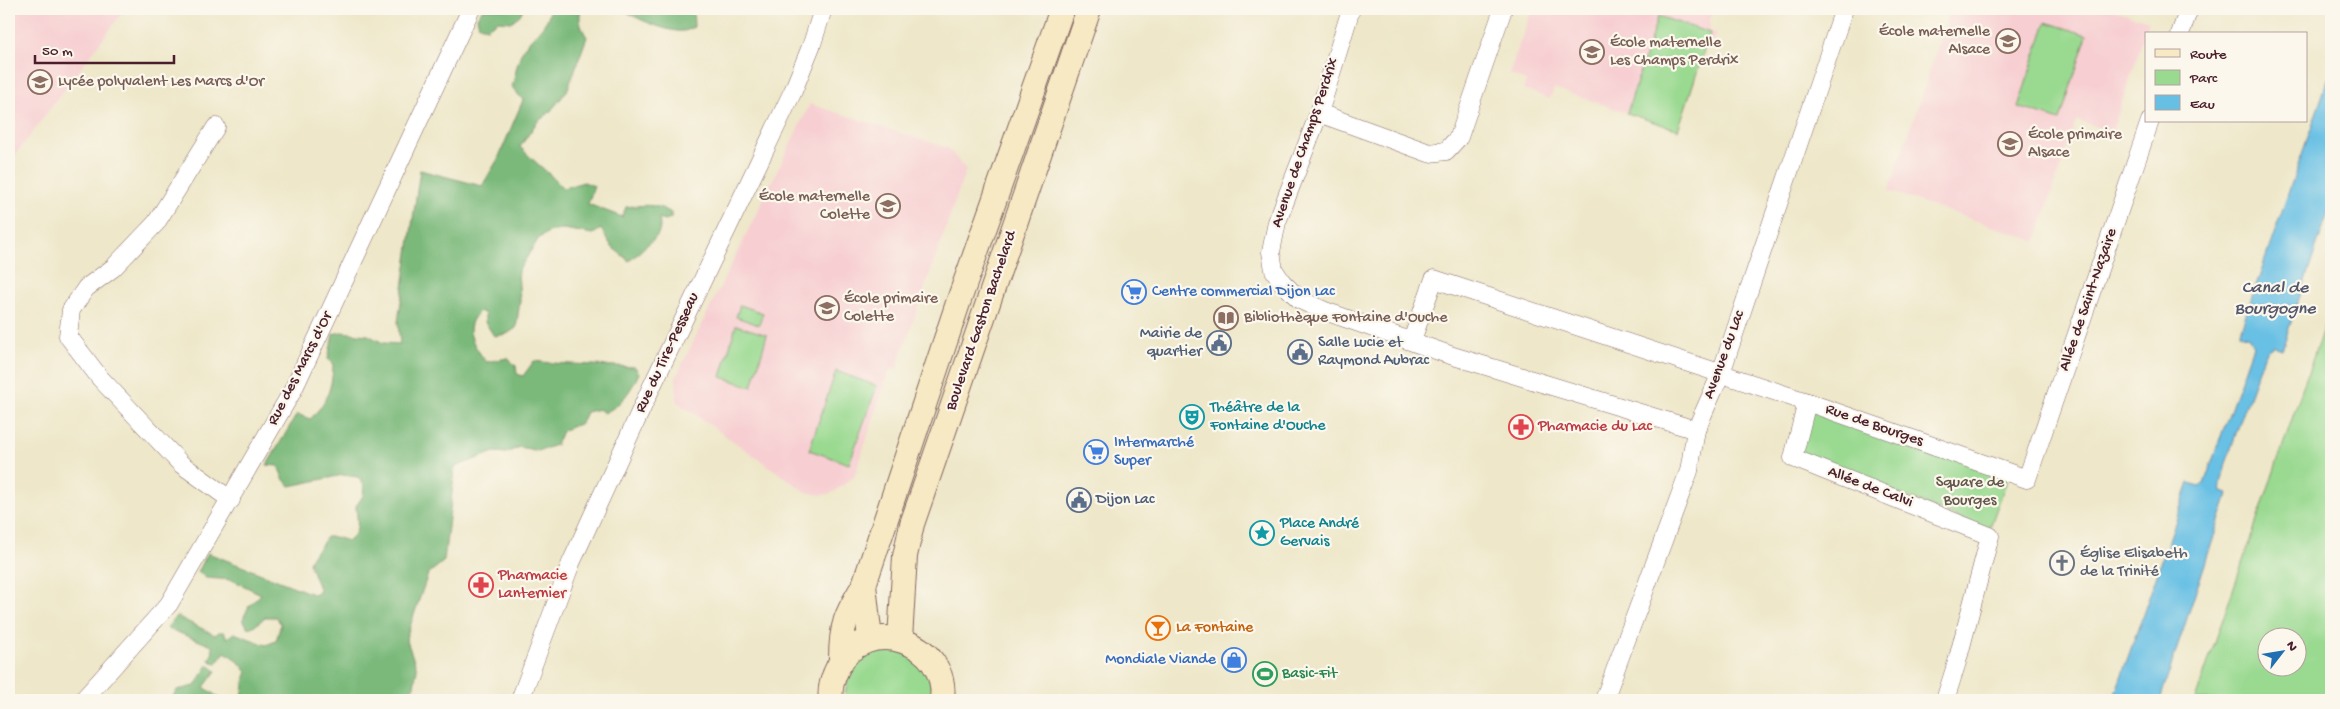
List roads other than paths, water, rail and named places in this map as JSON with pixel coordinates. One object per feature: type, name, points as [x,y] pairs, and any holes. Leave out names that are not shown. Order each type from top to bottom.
[{"type":"street","name":"Rue des Marcs d'Or","points":[[83,700],[169,604],[231,500],[293,390],[470,9]]},
{"type":"street","name":"Rue du Tire-Pesseau","points":[[520,700],[571,562],[651,388],[793,91],[823,9]]},
{"type":"street","name":"Boulevard Gaston Bachelard","points":[[841,660],[841,643],[846,613],[864,585],[961,294],[1062,9]]},
{"type":"street","name":"Boulevard Gaston Bachelard","points":[[900,639],[905,556],[912,524],[1089,9]]},
{"type":"street","name":"Avenue de Champs Perdrix","points":[[1351,9],[1318,113],[1277,222],[1271,252],[1274,270],[1282,282],[1300,300],[1325,311],[1450,354],[1696,430]]},
{"type":"street","points":[[1318,113],[1428,153],[1446,151],[1459,138],[1502,9]]},
{"type":"street","name":"Avenue du Lac","points":[[1604,700],[1689,471],[1696,430],[1721,373],[1844,9]]},
{"type":"street","points":[[2181,32],[2189,9]]},
{"type":"street","name":"Allée de Saint-Nazaire","points":[[2027,479],[2150,122]]},
{"type":"street","points":[[216,127],[156,223],[113,268],[86,288],[71,310],[68,336],[100,378],[181,464],[231,500]]},
{"type":"street","points":[[1412,340],[1434,279],[1721,373]]},
{"type":"street","name":"Rue de Bourges","points":[[1721,373],[2027,479]]},
{"type":"street","name":"Allée de Calvi","points":[[1807,402],[1793,458],[1990,536],[1958,662],[1945,700]]},
{"type":"street","name":"Boulevard Gaston Bachelard","points":[[864,585],[870,640]]},
{"type":"street","points":[[829,698],[833,676],[841,660],[854,647],[870,640],[885,637],[900,639],[915,645],[932,660],[942,684],[944,699]]},
{"type":"water","name":"Canal de Bourgogne","points":[[2331,71],[2331,204],[2282,349],[2274,346],[2266,351],[2239,425],[2221,484],[2221,492],[2228,494],[2160,700],[2113,700],[2189,483],[2200,486],[2204,484],[2253,346],[2249,337],[2239,334]]},
{"type":"place","name":"École maternelle Alsace","points":[[2008,41]]},
{"type":"place","name":"École maternelle Les Champs Perdrix","points":[[1592,52]]},
{"type":"place","name":"Lycée polyvalent Les Marcs d'Or","points":[[40,82]]},
{"type":"place","name":"École primaire Alsace","points":[[2010,144]]},
{"type":"place","name":"École maternelle Colette","points":[[888,206]]},
{"type":"place","name":"Centre commercial Dijon Lac","points":[[1134,292]]},
{"type":"place","name":"École primaire Colette","points":[[827,308]]},
{"type":"place","name":"Bibliothèque Fontaine d'Ouche","points":[[1226,318]]},
{"type":"place","name":"Mairie de quartier","points":[[1219,343]]},
{"type":"place","name":"Salle Lucie et Raymond Aubrac","points":[[1300,352]]},
{"type":"place","name":"Théâtre de la Fontaine d'Ouche","points":[[1192,417]]},
{"type":"place","name":"Pharmacie du Lac","points":[[1521,427]]},
{"type":"place","name":"Intermarché Super","points":[[1096,452]]},
{"type":"place","name":"Dijon Lac","points":[[1079,500]]},
{"type":"place","name":"Place André Gervais","points":[[1262,533]]},
{"type":"place","name":"Église Elisabeth de la Trinité","points":[[2062,563]]},
{"type":"place","name":"Pharmacie Lanternier","points":[[481,585]]},
{"type":"place","name":"La Fontaine","points":[[1158,628]]},
{"type":"place","name":"Mondiale Viande","points":[[1234,660]]},
{"type":"place","name":"Basic-Fit","points":[[1265,674]]},
{"type":"park label","name":"Square de Bourges","points":[[1970,492]]}]
